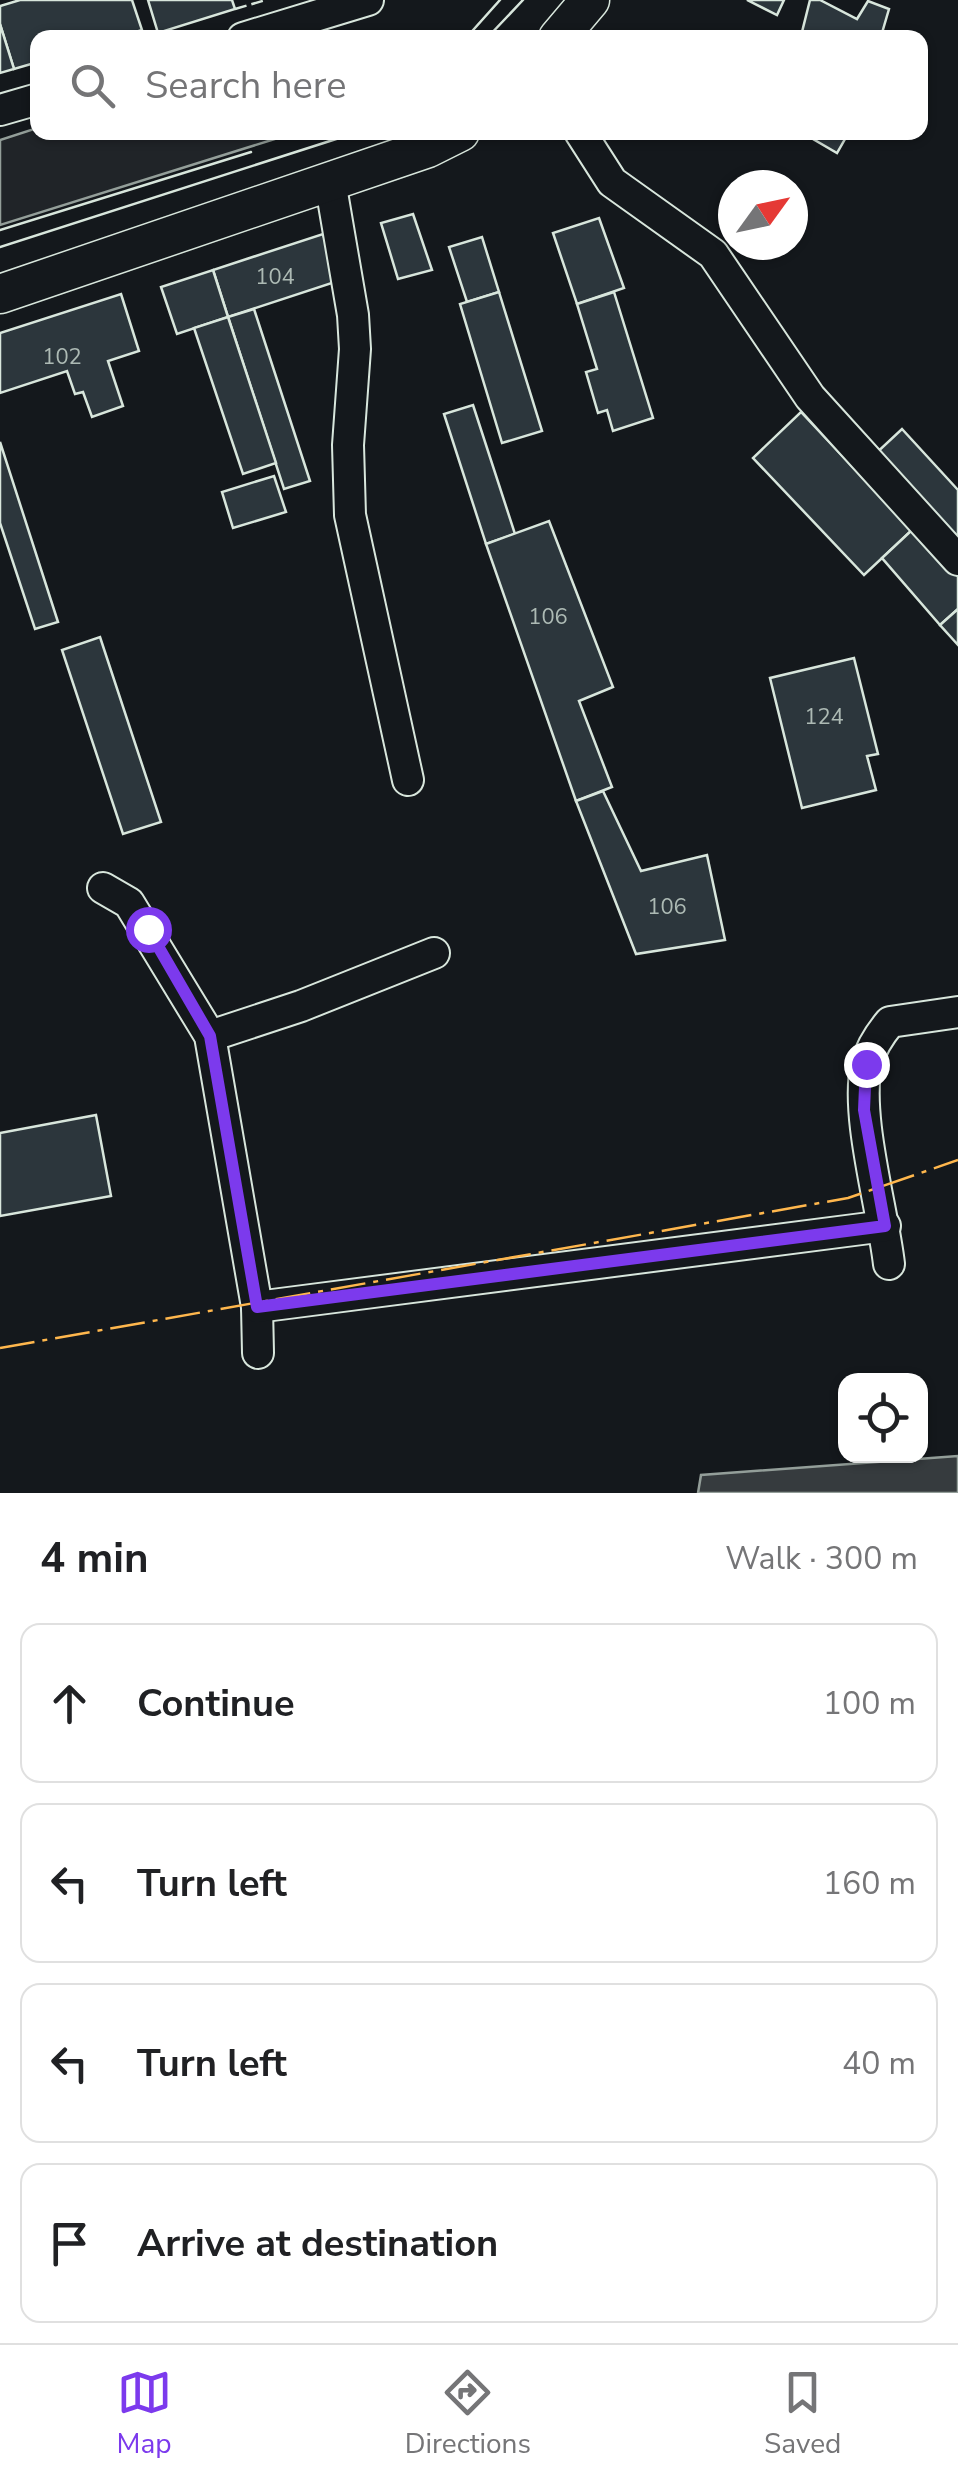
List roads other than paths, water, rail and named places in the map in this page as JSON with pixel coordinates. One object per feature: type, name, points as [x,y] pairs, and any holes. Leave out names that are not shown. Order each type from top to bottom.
[{"type":"main road","points":[[565,30],[590,0]]},
{"type":"main road","points":[[0,294],[444,140]]},
{"type":"lane","points":[[269,30],[368,0]]},
{"type":"lane","points":[[0,110],[30,101]]},
{"type":"lane","points":[[585,140],[612,182],[713,254],[810,398],[958,560]]},
{"type":"lane","points":[[330,181],[353,315],[355,349],[348,445],[350,514],[408,780]]},
{"type":"lane","points":[[102,888],[130,903],[210,1036],[257,1307],[258,1353]]},
{"type":"lane","points":[[210,1036],[301,1006],[434,953]]},
{"type":"lane","points":[[890,1264],[864,1110],[866,1064],[890,1022],[958,1012]]},
{"type":"lane","points":[[257,1307],[885,1226]]},
{"type":"tram line","points":[[473,30],[500,0]]},
{"type":"tram line","points":[[495,30],[523,0]]},
{"type":"tram line","points":[[0,247],[333,140]]},
{"type":"tram line","points":[[0,230],[251,152]]}]
